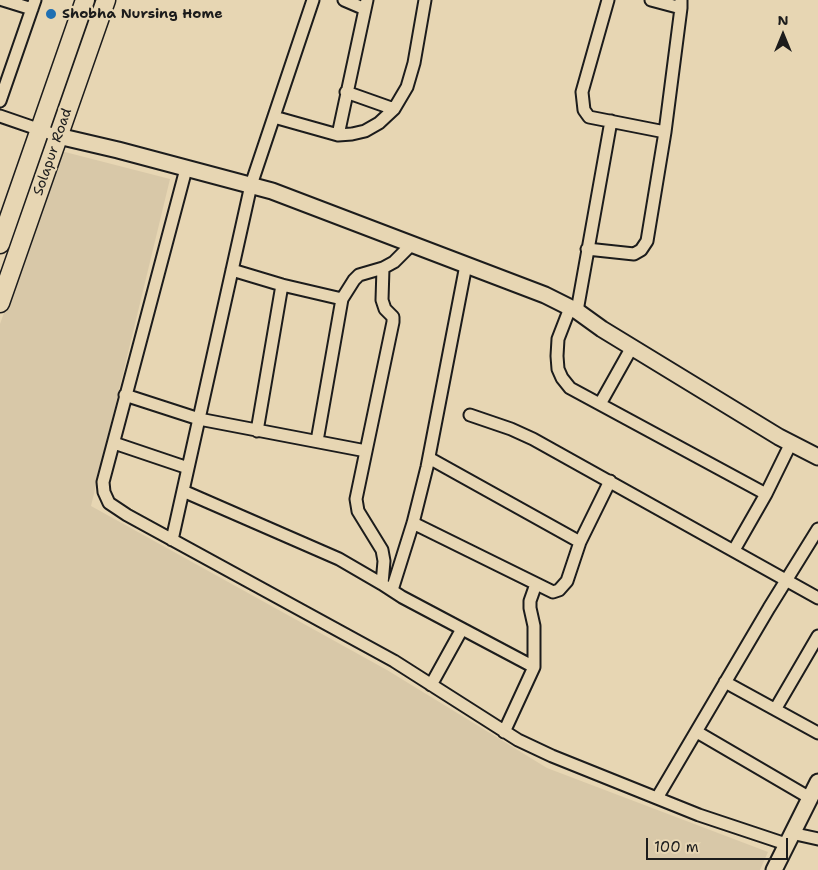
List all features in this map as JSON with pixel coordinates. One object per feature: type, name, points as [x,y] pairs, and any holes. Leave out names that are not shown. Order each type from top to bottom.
[{"type":"main road","name":"Solapur Road","points":[[0,244],[85,0]]},
{"type":"main road","name":"Solapur Road","points":[[0,303],[106,0]]},
{"type":"street","points":[[0,101],[33,5],[3,0]]},
{"type":"street","points":[[172,540],[251,185],[313,0]]},
{"type":"street","points":[[338,135],[366,4],[344,0]]},
{"type":"street","points":[[274,117],[338,135],[365,131],[379,123],[394,109],[407,87],[412,71],[425,0]]},
{"type":"street","points":[[608,0],[582,92],[584,110],[589,117],[665,132]]},
{"type":"street","points":[[587,249],[634,254],[641,250],[646,241],[665,132],[681,4],[651,0]]},
{"type":"street","points":[[346,92],[394,109]]},
{"type":"street","points":[[0,116],[58,136],[272,191],[545,295],[574,310],[632,347],[818,457]]},
{"type":"street","points":[[611,122],[574,310],[558,339],[558,369],[570,388],[766,494]]},
{"type":"street","points":[[186,169],[103,482],[104,492],[109,503],[172,540],[394,661],[518,740],[552,756],[699,815],[789,839],[818,839]]},
{"type":"street","points":[[317,441],[342,299],[354,280],[359,276],[383,268],[399,259],[412,244]]},
{"type":"street","points":[[387,587],[413,523],[429,458],[466,265]]},
{"type":"street","points":[[383,268],[382,300],[385,309],[393,317],[393,322],[356,499],[358,512],[382,550],[387,587]]},
{"type":"street","points":[[232,270],[282,285],[342,299]]},
{"type":"street","points":[[258,431],[282,285]]},
{"type":"street","points":[[600,404],[632,347]]},
{"type":"street","points":[[125,395],[199,420],[366,451]]},
{"type":"street","points":[[470,415],[511,429],[533,439],[818,598]]},
{"type":"street","points":[[734,550],[766,494],[791,442]]},
{"type":"street","points":[[114,444],[188,468]]},
{"type":"street","points":[[429,458],[580,542]]},
{"type":"street","points":[[413,523],[553,592],[560,590],[564,586],[580,542],[610,481]]},
{"type":"street","points":[[183,491],[339,559],[402,597],[534,667]]},
{"type":"street","points":[[657,798],[818,529]]},
{"type":"street","points":[[504,732],[534,667],[534,626],[530,601],[536,584]]},
{"type":"street","points":[[431,684],[462,629]]},
{"type":"street","points":[[776,708],[818,636]]},
{"type":"street","points":[[725,682],[776,708],[818,733]]},
{"type":"street","points":[[697,732],[810,798]]},
{"type":"street","points":[[774,870],[818,782]]},
{"type":"shaded area","points":[[61,151],[170,179],[91,506],[387,670],[547,768],[768,852],[760,870],[0,870],[0,324]]},
{"type":"place","name":"Shobha Nursing Home","points":[[51,14]]}]
